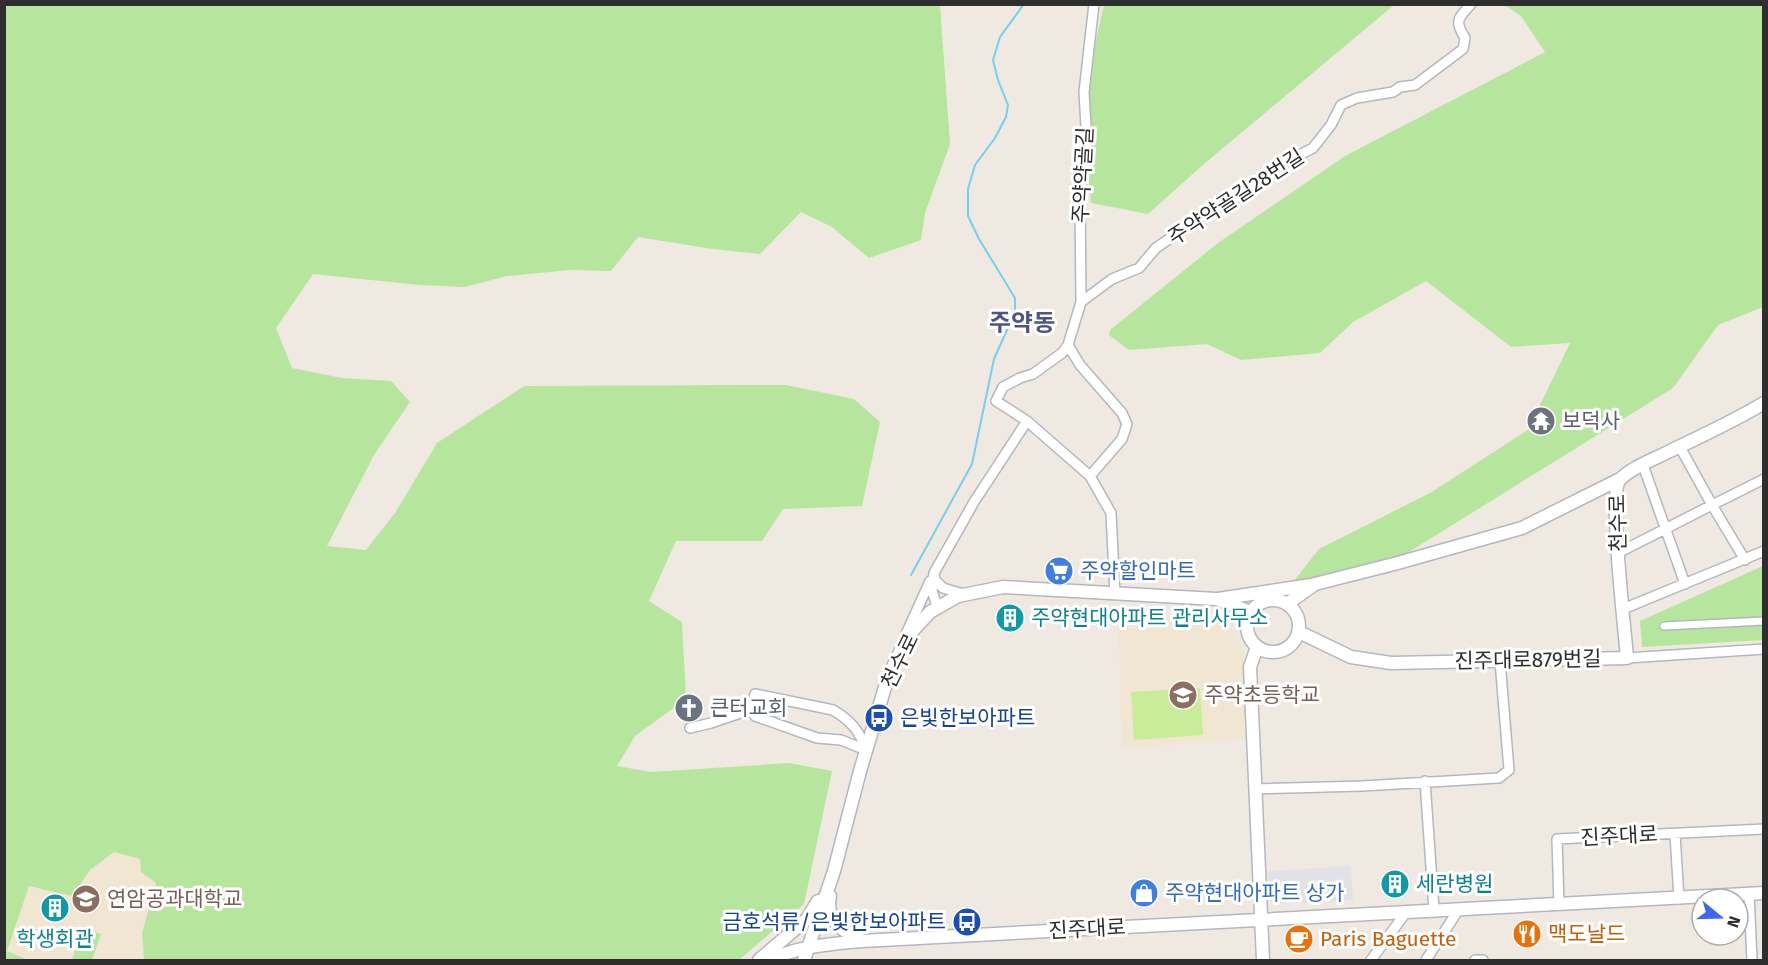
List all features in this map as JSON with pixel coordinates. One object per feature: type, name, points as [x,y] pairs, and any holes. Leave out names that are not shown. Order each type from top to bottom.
[{"type":"street","name":"주약약골길","points":[[1068,345],[1081,302],[1080,197],[1087,144],[1084,92],[1094,4]]},
{"type":"street","name":"주약약골길28번길","points":[[1081,302],[1112,279],[1139,268],[1156,248],[1208,212],[1255,188],[1282,164],[1313,148],[1331,125],[1341,105],[1357,98],[1393,92],[1400,87],[1415,85],[1463,49],[1465,38],[1457,26],[1458,18],[1471,4]]},
{"type":"street","points":[[1090,476],[1122,440],[1127,424],[1122,413],[1080,365],[1068,345],[1062,353],[1033,374],[1003,387],[996,401],[1027,421],[1090,476],[1111,513],[1115,594]]},
{"type":"street","name":"천수로","points":[[1627,658],[1615,491],[1620,479],[1764,403]]},
{"type":"street","points":[[888,676],[934,573],[974,502],[1027,421]]},
{"type":"street","points":[[1680,447],[1744,560]]},
{"type":"street","points":[[1643,465],[1685,584]]},
{"type":"street","points":[[1618,553],[1764,478]]},
{"type":"street","points":[[1216,599],[1315,584],[1522,528],[1620,479]]},
{"type":"street","points":[[1623,609],[1764,552]]},
{"type":"street","points":[[934,573],[935,580],[943,588],[963,594]]},
{"type":"street","points":[[934,573],[932,591],[937,606]]},
{"type":"street","points":[[1287,604],[1315,584]]},
{"type":"street","name":"천수로","points":[[804,960],[834,871],[888,676],[909,636],[937,606],[963,594],[1003,587],[1216,599],[1251,612]]},
{"type":"street","points":[[1280,601],[1287,604],[1297,617],[1299,632],[1292,645],[1278,652],[1264,651],[1257,647],[1252,642],[1246,628],[1251,612],[1263,602],[1280,601]]},
{"type":"street","points":[[1664,626],[1764,621]]},
{"type":"street","name":"진주대로879번길","points":[[1299,632],[1340,652],[1368,660],[1412,663],[1627,658],[1764,650]]},
{"type":"street","points":[[1257,647],[1250,667],[1263,960]]},
{"type":"street","points":[[1255,789],[1362,786],[1499,778],[1509,770],[1500,661]]},
{"type":"street","points":[[755,693],[833,710],[844,716],[862,735],[866,750],[841,740],[817,738],[755,716],[752,709],[755,693]]},
{"type":"street","points":[[690,728],[752,709]]},
{"type":"street","points":[[1425,781],[1434,910]]},
{"type":"street","name":"진주대로","points":[[1559,905],[1557,839],[1764,829]]},
{"type":"street","name":"진주대로","points":[[1675,834],[1679,899]]},
{"type":"street","points":[[834,871],[828,906],[831,916],[837,926],[861,940]]},
{"type":"street","points":[[759,960],[807,919],[834,871]]},
{"type":"street","name":"진주대로","points":[[770,960],[787,952],[808,947],[861,940],[1690,898]]},
{"type":"street","points":[[1426,960],[1460,909]]},
{"type":"street","points":[[1371,960],[1407,911]]},
{"type":"street","points":[[1750,916],[1752,960]]},
{"type":"street","points":[[1475,960],[1483,960]]},
{"type":"shaded area","name":"주약초등학교","points":[[1118,612],[1222,623],[1235,634],[1243,650],[1248,739],[1122,748]]},
{"type":"shaded area","name":"연암공과대학교","points":[[4,806],[161,838],[173,960],[5,960]]},
{"type":"shaded area","points":[[1351,866],[1353,900],[1275,904],[1270,901],[1268,871]]},
{"type":"green space","points":[[5,4],[940,5],[950,144],[925,213],[921,240],[869,258],[832,227],[801,212],[760,254],[638,237],[611,271],[570,270],[507,276],[465,287],[420,285],[313,274],[276,328],[292,368],[342,378],[391,381],[410,402],[374,455],[327,546],[366,550],[395,513],[437,443],[524,386],[786,385],[854,399],[880,422],[862,506],[783,509],[762,541],[676,541],[649,601],[682,622],[686,699],[635,736],[617,766],[651,772],[789,763],[832,771],[804,904],[739,960],[144,960],[142,933],[156,883],[141,872],[140,859],[114,852],[90,870],[72,896],[29,886],[7,951],[28,960],[5,960]]},
{"type":"green space","points":[[1104,5],[1394,5],[1205,163],[1148,214],[1091,203],[1081,106]]},
{"type":"green space","points":[[1505,5],[1763,5],[1763,307],[1718,325],[1673,388],[1396,560],[1290,586],[1319,549],[1430,493],[1528,430],[1570,343],[1511,347],[1426,281],[1353,322],[1320,353],[1241,360],[1207,344],[1129,350],[1109,335],[1110,330],[1218,243],[1345,156],[1545,52],[1521,16]]},
{"type":"green space","points":[[1763,566],[1763,640],[1642,647],[1640,621]]},
{"type":"green space","points":[[1200,688],[1203,735],[1134,740],[1131,692]]},
{"type":"green space","points":[[82,928],[101,934],[92,960],[72,960]]},
{"type":"waterway","points":[[911,575],[972,464],[994,359],[1015,312],[1015,298],[979,239],[968,216],[968,189],[975,165],[995,138],[1006,117],[1008,105],[993,60],[1000,37],[1024,4]]},
{"type":"place","name":"보덕사","points":[[1541,421]]},
{"type":"place","name":"주약할인마트","points":[[1059,571]]},
{"type":"place","name":"주약현대아파트 관리사무소","points":[[1010,618]]},
{"type":"place","name":"주약초등학교","points":[[1183,695]]},
{"type":"place","name":"큰터교회","points":[[689,708]]},
{"type":"place","name":"은빛한보아파트","points":[[879,718]]},
{"type":"place","name":"세란병원","points":[[1395,884]]},
{"type":"place","name":"주약현대아파트 상가","points":[[1144,893]]},
{"type":"place","name":"연암공과대학교","points":[[86,899]]},
{"type":"place","name":"학생회관","points":[[55,908]]},
{"type":"place","name":"금호석류/은빛한보아파트","points":[[967,922]]},
{"type":"place","name":"맥도날드","points":[[1527,934]]},
{"type":"place","name":"Paris Baguette","points":[[1299,939]]},
{"type":"district","name":"주약동","points":[[1022,323]]}]
